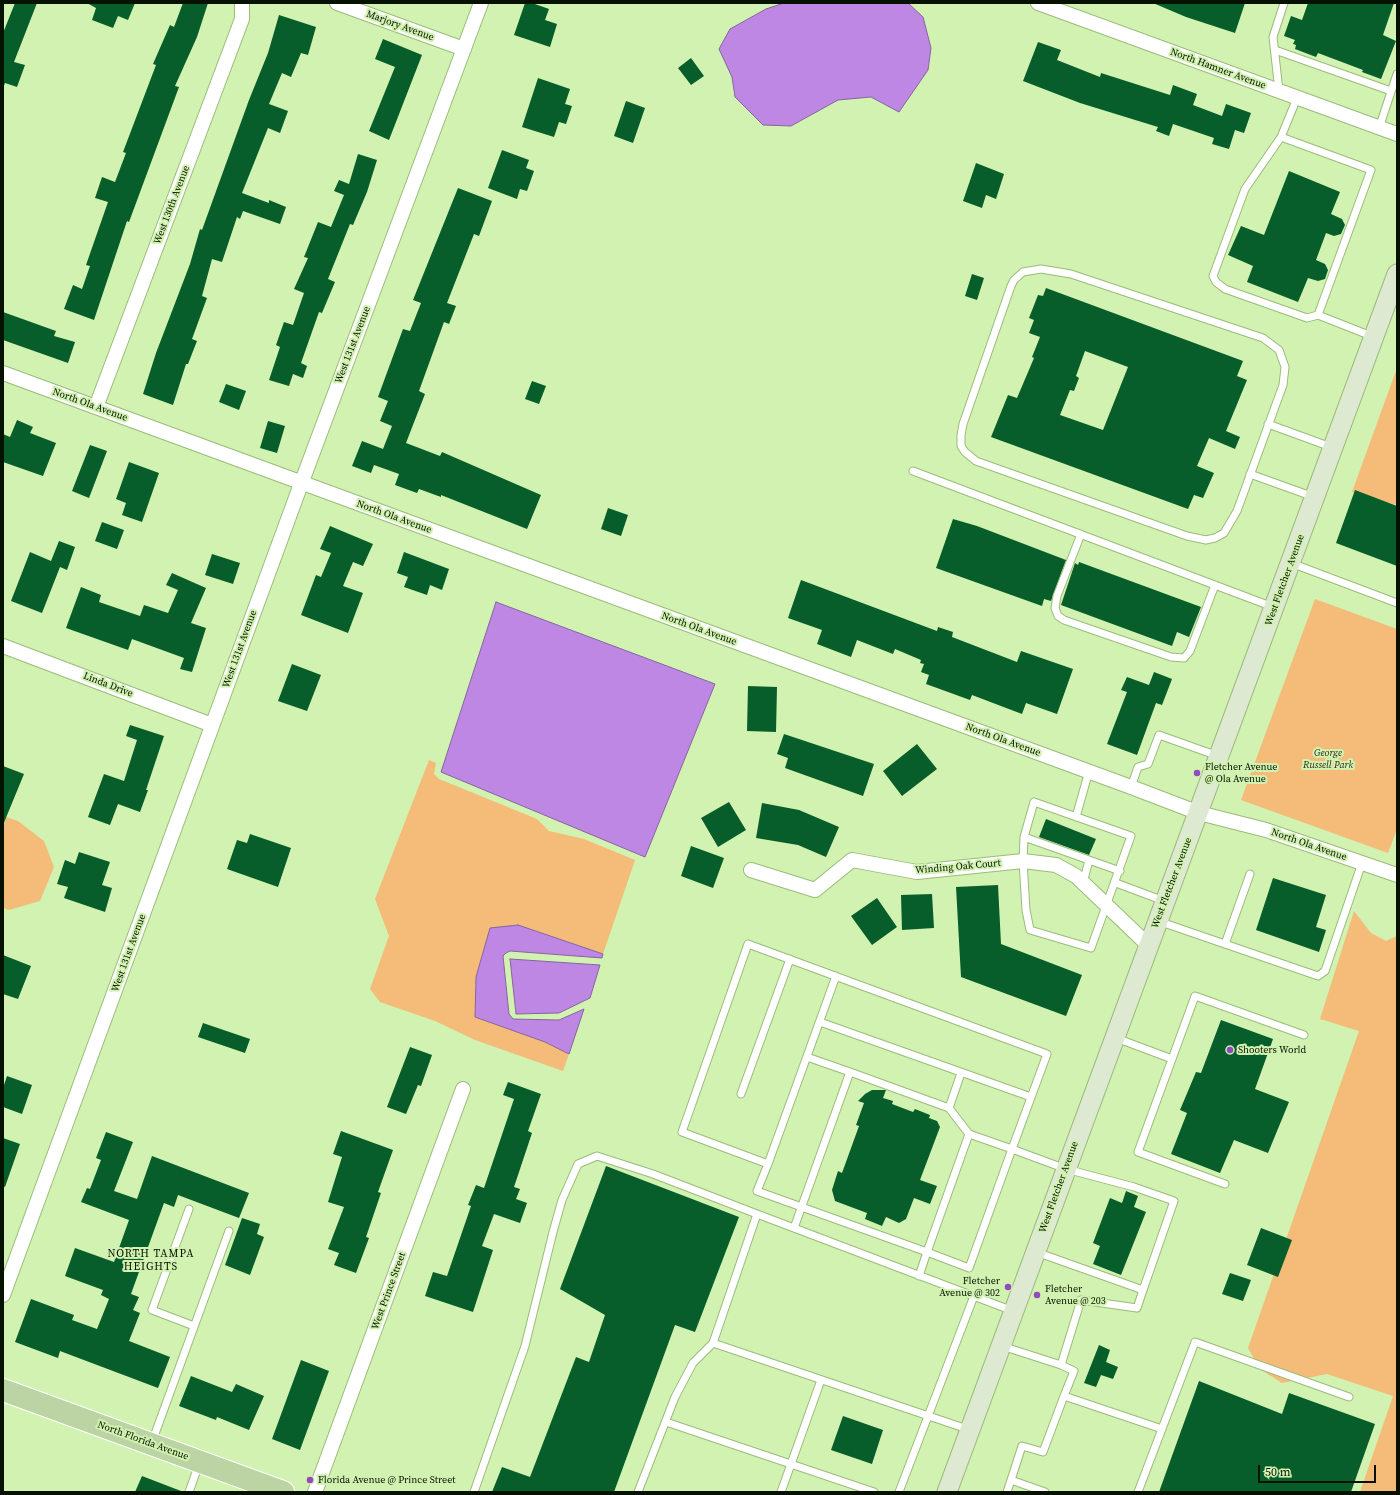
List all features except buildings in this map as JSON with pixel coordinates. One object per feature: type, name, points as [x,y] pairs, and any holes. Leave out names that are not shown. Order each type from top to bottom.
[{"type":"main road","name":"West Fletcher Avenue","points":[[951,1491],[970,1430],[1148,945],[1220,757],[1397,274]]},
{"type":"main road","name":"North Florida Avenue","points":[[3,1390],[200,1462],[246,1482],[283,1492]]},
{"type":"street","name":"West 130th Avenue","points":[[96,407],[242,19],[242,3]]},
{"type":"street","name":"Marjory Avenue","points":[[337,3],[464,48]]},
{"type":"street","name":"West 131st Avenue","points":[[3,1295],[301,484],[481,3]]},
{"type":"street","name":"North Hamner Avenue","points":[[1038,3],[1397,134]]},
{"type":"street","name":"North Ola Avenue","points":[[3,373],[301,484],[1089,771],[1199,813],[1266,830],[1397,875]]},
{"type":"street","name":"Linda Drive","points":[[3,646],[212,725]]},
{"type":"street","name":"Winding Oak Court","points":[[751,870],[815,890],[852,860],[917,872],[1023,861],[1056,865],[1076,876],[1148,945]]},
{"type":"street","name":"West Prince Street","points":[[315,1492],[463,1089]]},
{"type":"lane","points":[[1279,91],[1273,37],[1284,3]]},
{"type":"lane","points":[[1275,50],[1391,91]]},
{"type":"lane","points":[[1379,128],[1397,74]]},
{"type":"lane","points":[[1297,98],[1282,138],[1246,189],[1213,276],[1216,282],[1225,289],[1307,318],[1318,315],[1374,337]]},
{"type":"lane","points":[[1282,138],[1371,170],[1318,315]]},
{"type":"lane","points":[[1030,270],[1060,271],[1263,338],[1279,350],[1285,367],[1283,385],[1250,474],[1230,524],[1224,533],[1215,538],[1206,540],[1186,536],[969,457],[961,446],[963,424],[1014,280],[1023,272],[1030,270]]},
{"type":"lane","points":[[1268,424],[1334,448]]},
{"type":"lane","points":[[913,471],[1275,608]]},
{"type":"lane","points":[[1250,474],[1315,498]]},
{"type":"lane","points":[[1081,534],[1057,596],[1055,608],[1058,616],[1064,620],[1171,657],[1184,658],[1190,651],[1215,586]]},
{"type":"lane","points":[[1291,563],[1397,603]]},
{"type":"lane","points":[[1131,787],[1138,767],[1148,764],[1159,735],[1220,757]]},
{"type":"lane","points":[[1076,817],[1089,771]]},
{"type":"lane","points":[[1034,802],[1076,817],[1131,836],[1116,883],[1091,948],[1030,930],[1026,910],[1023,861],[1024,837],[1034,802]]},
{"type":"lane","points":[[1024,837],[1120,871]]},
{"type":"lane","points":[[1083,883],[1089,860]]},
{"type":"lane","points":[[1157,921],[1318,976],[1325,971],[1362,863]]},
{"type":"lane","points":[[1225,944],[1250,874]]},
{"type":"lane","points":[[1116,883],[1165,901]]},
{"type":"lane","points":[[768,1164],[682,1132],[748,944],[790,959],[836,976],[1046,1054],[969,1268],[757,1190],[768,1164],[836,976]]},
{"type":"lane","points":[[741,1094],[790,959]]},
{"type":"lane","points":[[1225,1184],[1138,1152],[1195,996],[1304,1035]]},
{"type":"lane","points":[[820,1022],[1031,1097]]},
{"type":"lane","points":[[1114,1038],[1172,1059]]},
{"type":"lane","points":[[807,1057],[949,1108],[969,1134],[1066,1169],[1134,1187],[1174,1201],[1136,1308],[1081,1300],[1061,1365]]},
{"type":"lane","points":[[794,1228],[850,1072]]},
{"type":"lane","points":[[949,1108],[961,1073]]},
{"type":"lane","points":[[919,1276],[969,1134]]},
{"type":"lane","points":[[474,1492],[525,1346],[562,1200],[578,1164],[597,1156],[653,1174],[1014,1311]]},
{"type":"lane","points":[[189,1209],[152,1310],[194,1326]]},
{"type":"lane","points":[[638,1492],[675,1397],[693,1363],[713,1343],[757,1214]]},
{"type":"lane","points":[[151,1444],[229,1231]]},
{"type":"lane","points":[[1036,1252],[1143,1290]]},
{"type":"lane","points":[[899,1492],[974,1296]]},
{"type":"lane","points":[[1138,1492],[1195,1342],[1349,1397]]},
{"type":"lane","points":[[713,1343],[970,1430]]},
{"type":"lane","points":[[1001,1346],[1061,1365],[1074,1372],[1043,1452],[1022,1446],[1007,1492]]},
{"type":"lane","points":[[781,1492],[821,1380]]},
{"type":"lane","points":[[1064,1396],[1162,1429]]},
{"type":"lane","points":[[666,1422],[874,1492]]},
{"type":"lane","points":[[188,1492],[200,1462]]},
{"type":"lane","points":[[1011,1480],[1045,1492]]},
{"type":"green space","points":[[1397,368],[1397,505],[1352,492]]},
{"type":"green space","name":"George Russell Park","points":[[1315,599],[1397,629],[1397,829],[1388,853],[1241,800]]},
{"type":"green space","points":[[429,760],[436,763],[434,774],[439,779],[537,819],[549,831],[584,839],[635,860],[603,954],[518,925],[490,929],[476,977],[475,1017],[545,1042],[569,1054],[563,1071],[475,1040],[435,1021],[380,1002],[370,989],[389,936],[375,899]]},
{"type":"green space","points":[[3,816],[18,821],[44,841],[54,867],[40,901],[9,910],[3,908]]},
{"type":"green space","points":[[1354,911],[1371,933],[1386,941],[1397,936],[1397,1492],[1360,1492],[1393,1396],[1327,1374],[1282,1383],[1260,1369],[1248,1348],[1359,1031],[1320,1019]]},
{"type":"shaded area","points":[[784,3],[908,3],[923,17],[931,48],[928,70],[899,112],[871,97],[838,100],[791,126],[763,125],[735,97],[732,77],[719,49],[730,29],[766,9]]},
{"type":"shaded area","points":[[496,602],[715,684],[645,857],[441,772]]},
{"type":"shaded area","points":[[518,925],[603,954],[602,958],[510,951],[503,956],[509,1014],[513,1019],[559,1020],[584,1009],[569,1054],[545,1042],[475,1017],[476,977],[490,928]]},
{"type":"shaded area","points":[[510,959],[600,965],[590,998],[559,1013],[516,1014]]},
{"type":"place","name":"Fletcher Avenue @ Ola Avenue","points":[[1197,773]]},
{"type":"place","name":"Shooters World","points":[[1230,1050]]},
{"type":"place","name":"Fletcher Avenue @ 302","points":[[1008,1287]]},
{"type":"place","name":"Fletcher Avenue @ 203","points":[[1037,1295]]},
{"type":"place","name":"Florida Avenue @ Prince Street","points":[[310,1480]]},
{"type":"district","name":"NORTH TAMPA HEIGHTS","points":[[151,1260]]}]
